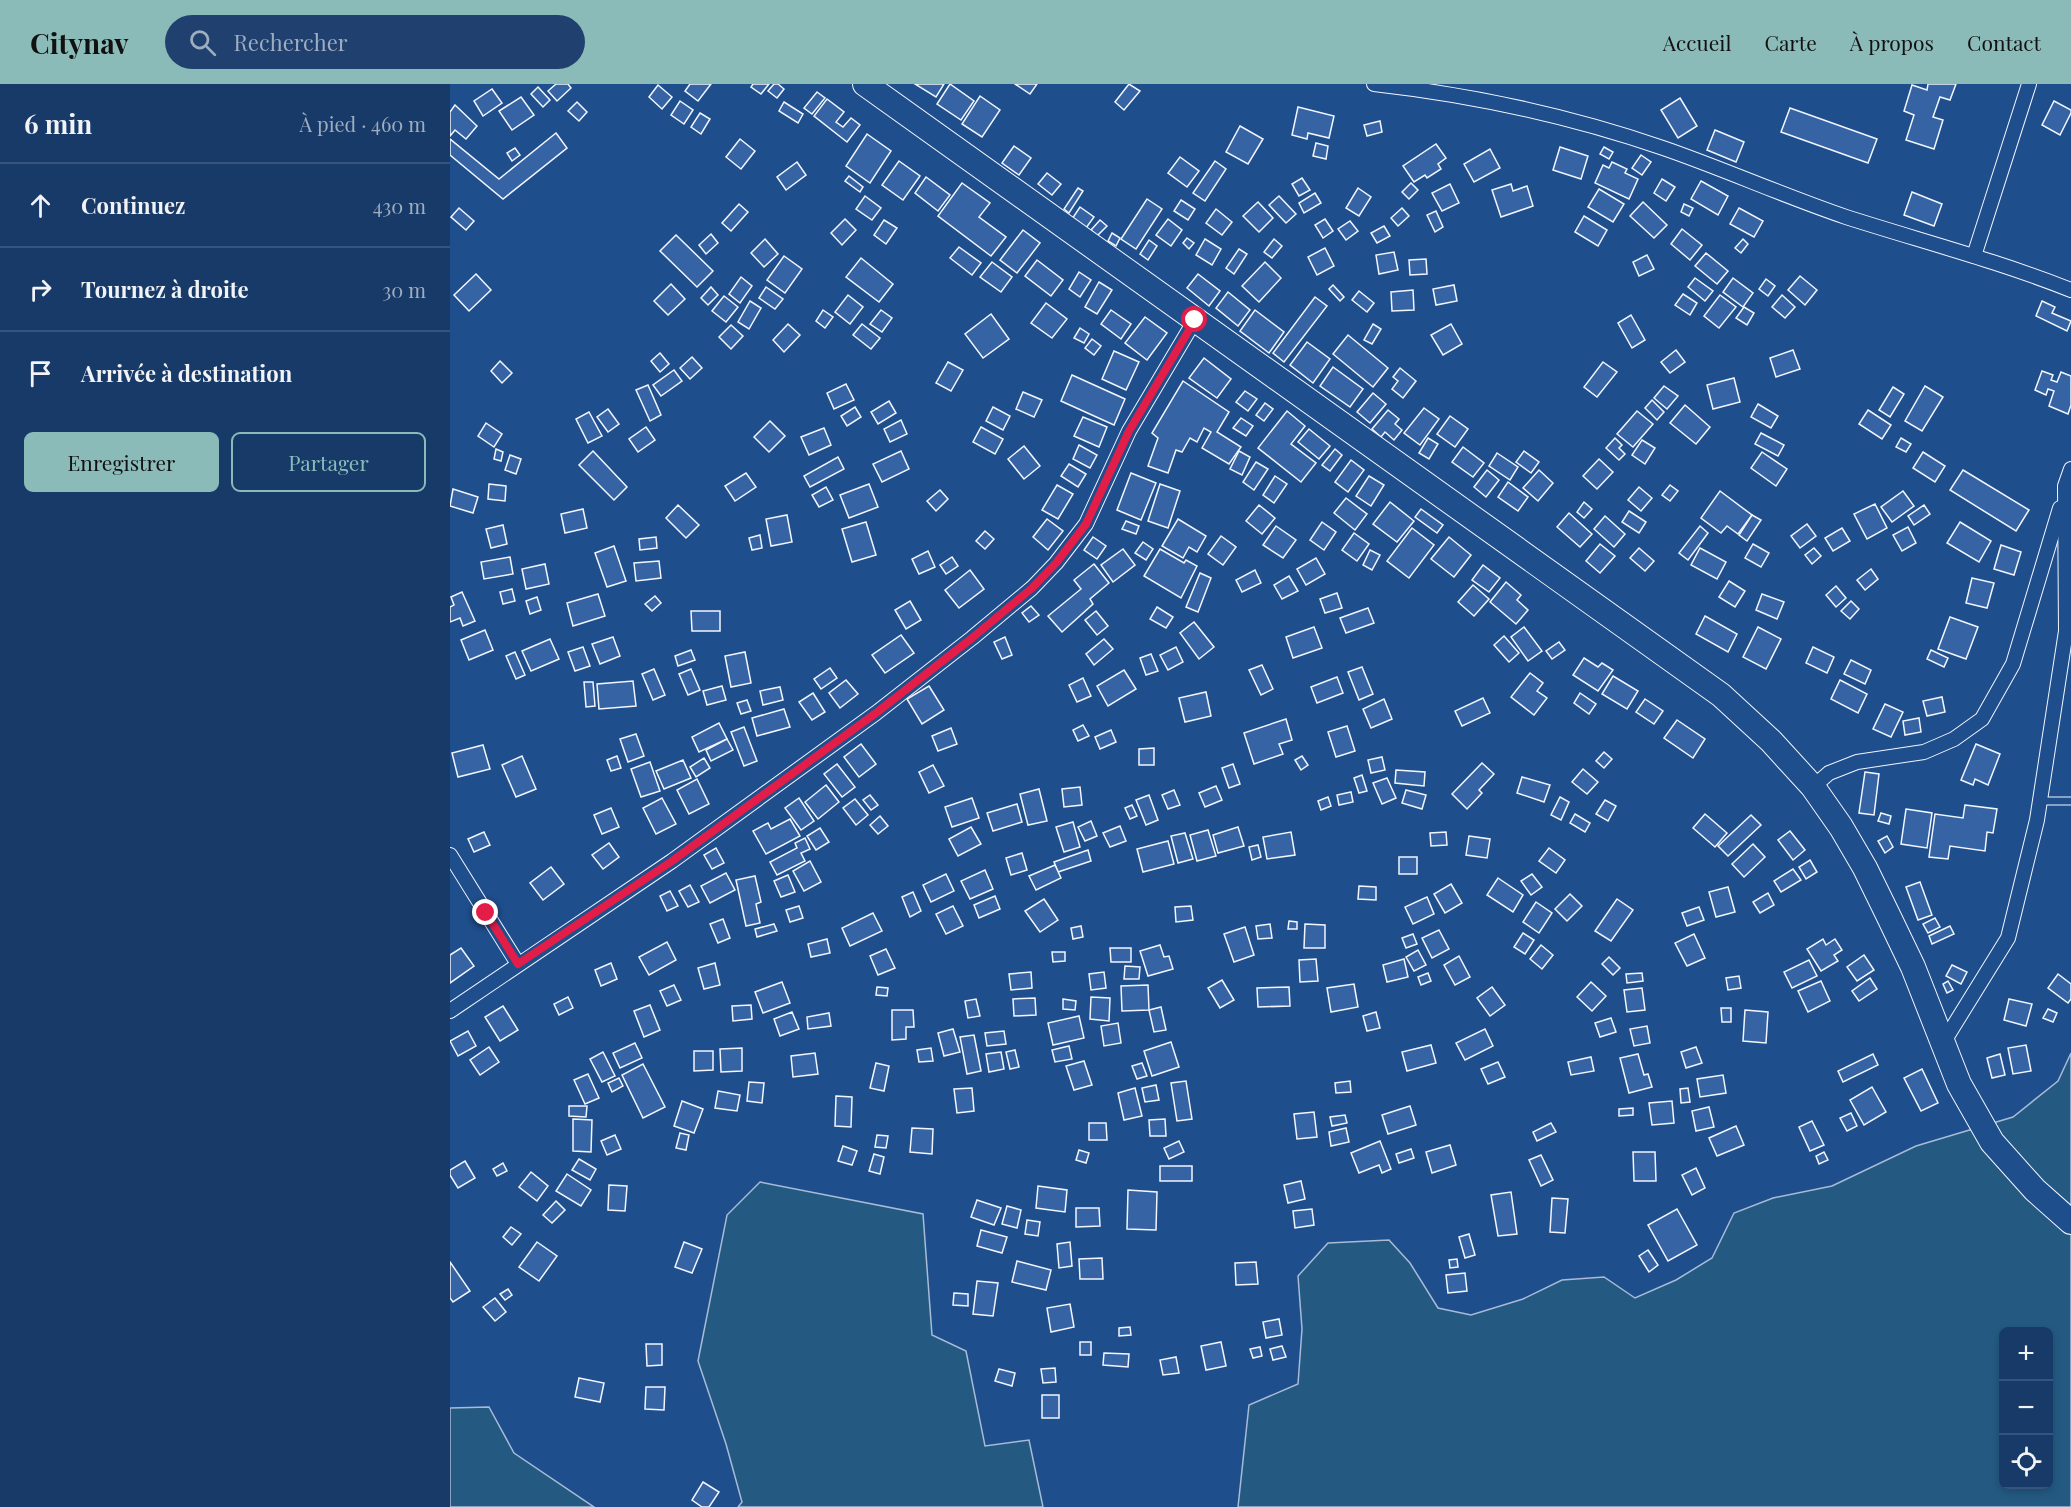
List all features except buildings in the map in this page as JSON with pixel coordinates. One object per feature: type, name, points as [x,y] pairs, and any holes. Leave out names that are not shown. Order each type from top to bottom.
[{"type":"highway","points":[[865,84],[1721,695],[1771,741],[1813,787],[1841,827],[1865,868],[1913,967],[1959,1084],[1992,1142],[2035,1190],[2071,1222]]},
{"type":"street","points":[[1374,84],[1458,96],[1604,129],[1719,168],[1844,216],[1974,256],[2071,290]]},
{"type":"street","points":[[1974,256],[2029,84]]},
{"type":"street","points":[[450,1011],[672,861],[876,713],[1032,588],[1056,563],[1086,524],[1129,431],[1195,320]]},
{"type":"street","points":[[1813,787],[1829,773],[1857,762],[1924,752],[1954,739],[1982,719],[2013,664],[2071,470]]},
{"type":"street","points":[[1942,1043],[1977,991],[2008,938],[2037,820],[2066,631],[2065,486]]},
{"type":"street","points":[[450,855],[518,964]]},
{"type":"lane","points":[[2040,801],[2071,801]]},
{"type":"shaded area","points":[[2071,1053],[2071,1507],[1238,1507],[1249,1405],[1298,1384],[1302,1329],[1298,1276],[1328,1243],[1389,1240],[1410,1263],[1438,1308],[1471,1315],[1523,1299],[1562,1280],[1604,1277],[1635,1298],[1676,1280],[1712,1258],[1734,1213],[1773,1198],[1832,1186],[1916,1146],[2013,1117],[2058,1081]]},
{"type":"shaded area","points":[[760,1182],[923,1214],[932,1335],[966,1351],[985,1446],[1029,1440],[1043,1507],[738,1507],[742,1502],[726,1444],[698,1361],[727,1215]]},
{"type":"shaded area","points":[[489,1407],[514,1453],[594,1507],[450,1507],[450,1408]]},
{"type":"route","points":[[486,913],[518,964],[672,861],[876,713],[1032,588],[1056,563],[1086,524],[1129,431],[1195,320]]}]
